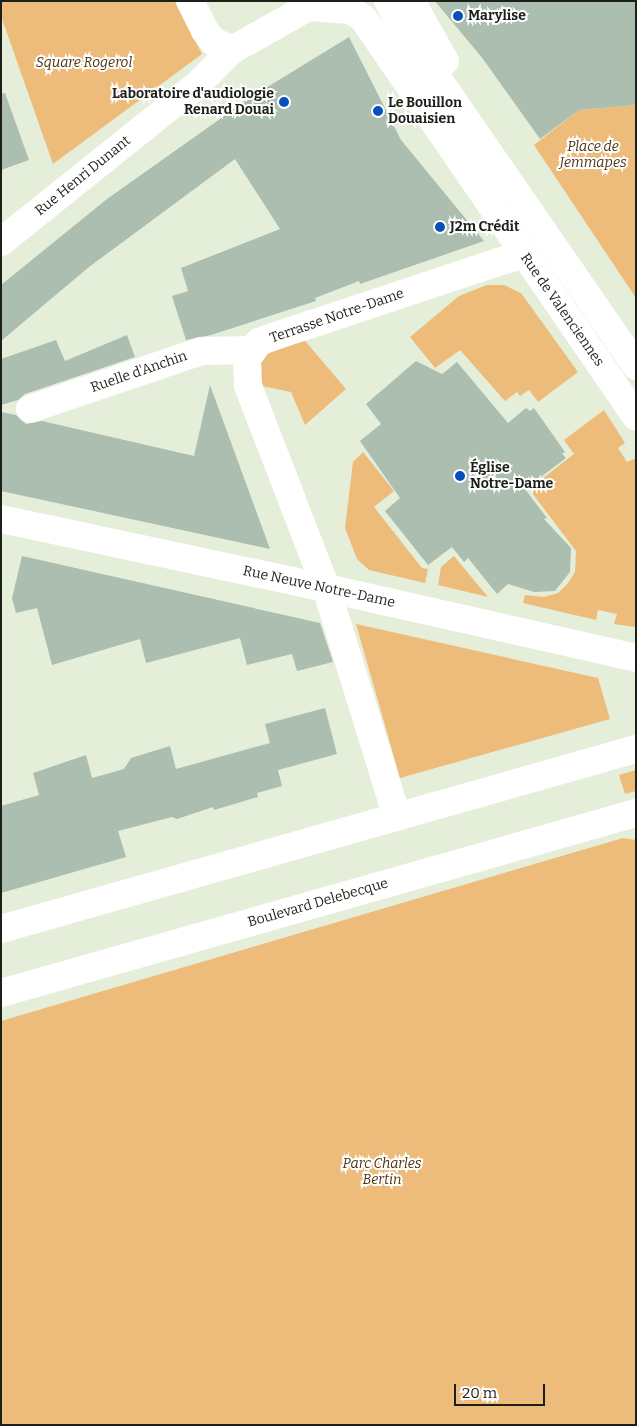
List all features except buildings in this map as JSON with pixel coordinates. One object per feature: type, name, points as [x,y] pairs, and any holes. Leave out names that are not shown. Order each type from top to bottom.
[{"type":"street","points":[[190,1],[208,34],[219,44],[232,50]]},
{"type":"street","points":[[388,1],[406,33],[636,366]]},
{"type":"street","points":[[411,1],[448,66],[636,339]]},
{"type":"street","name":"Rue Henri Dunant","points":[[1,242],[198,84],[232,50],[315,4],[360,6]]},
{"type":"street","points":[[360,6],[386,29],[636,388]]},
{"type":"street","name":"Rue de Valenciennes","points":[[360,6],[363,18],[523,254],[636,416]]},
{"type":"street","name":"Terrasse Notre-Dame","points":[[252,350],[259,342],[272,337],[523,254]]},
{"type":"street","points":[[252,350],[247,359],[248,386],[326,588],[398,817]]},
{"type":"street","name":"Ruelle d'Anchin","points":[[30,410],[201,351],[252,350]]},
{"type":"street","name":"Rue Neuve Notre-Dame","points":[[1,519],[326,588],[636,658]]},
{"type":"street","points":[[1,929],[636,749]]},
{"type":"street","name":"Boulevard Delebecque","points":[[1,994],[636,813]]},
{"type":"green space","name":"Square Rogerol","points":[[1,1],[175,1],[202,54],[53,164],[1,16]]},
{"type":"green space","name":"Place de Jemmapes","points":[[636,105],[636,298],[534,145],[579,110]]},
{"type":"green space","points":[[487,285],[504,285],[521,293],[578,372],[538,402],[529,390],[520,396],[517,392],[505,401],[460,350],[435,368],[410,337],[459,296]]},
{"type":"green space","points":[[300,335],[346,389],[305,425],[291,392],[262,386],[258,365],[261,355]]},
{"type":"green space","points":[[604,410],[625,443],[618,448],[627,462],[636,458],[636,627],[614,624],[617,614],[598,610],[596,620],[523,603],[525,595],[544,597],[558,593],[575,572],[576,551],[529,489],[574,454],[564,440]]},
{"type":"green space","points":[[363,452],[394,491],[374,507],[422,568],[428,569],[425,583],[369,570],[357,559],[345,528],[353,462]]},
{"type":"green space","points":[[454,556],[488,597],[438,585],[441,567]]},
{"type":"green space","points":[[356,624],[598,678],[610,719],[400,778]]},
{"type":"green space","points":[[636,770],[636,791],[625,794],[619,775]]},
{"type":"green space","name":"Parc Charles Bertin","points":[[623,838],[636,840],[636,1425],[1,1425],[1,1021]]},
{"type":"place","name":"Marylise","points":[[458,16]]},
{"type":"place","name":"Laboratoire d'audiologie Renard Douai","points":[[284,102]]},
{"type":"place","name":"Le Bouillon Douaisien","points":[[378,111]]},
{"type":"place","name":"J2m Crédit","points":[[440,227]]},
{"type":"place","name":"Église Notre-Dame","points":[[460,476]]}]
